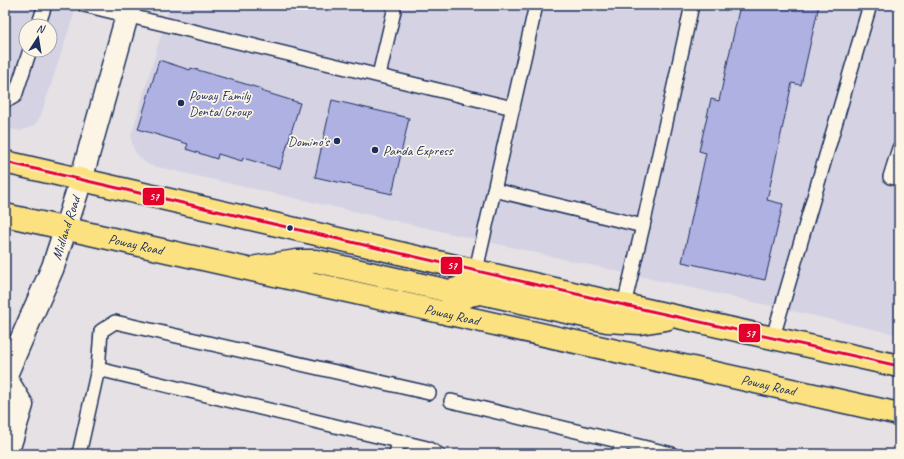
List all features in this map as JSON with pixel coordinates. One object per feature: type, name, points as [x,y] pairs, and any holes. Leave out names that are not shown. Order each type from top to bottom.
[{"type":"main road","points":[[5,162],[899,366]]},
{"type":"main road","name":"Poway Road","points":[[5,215],[899,414]]},
{"type":"main road","points":[[246,269],[297,261],[316,261],[449,291],[460,288],[471,282],[477,273],[476,270]]},
{"type":"main road","points":[[448,314],[452,303],[470,295],[481,293],[607,321],[640,323],[681,317]]},
{"type":"street","name":"Midland Road","points":[[7,454],[22,405],[5,377],[53,267],[81,180],[129,10]]},
{"type":"lane","points":[[41,18],[45,5]]},
{"type":"lane","points":[[84,5],[129,10],[513,108]]},
{"type":"lane","points":[[379,75],[394,11],[393,5]]},
{"type":"lane","points":[[476,270],[536,5]]},
{"type":"lane","points":[[624,304],[643,226],[692,5]]},
{"type":"lane","points":[[773,337],[870,5]]},
{"type":"lane","points":[[5,98],[10,99],[15,96],[27,58]]},
{"type":"lane","points":[[899,148],[890,177],[899,179]]},
{"type":"lane","points":[[494,190],[643,226]]},
{"type":"lane","points":[[79,454],[98,370],[101,331],[115,322],[429,393]]},
{"type":"lane","points":[[98,370],[397,448],[427,448],[438,454]]},
{"type":"lane","points":[[451,401],[620,448],[672,454]]},
{"type":"shaded area","points":[[5,5],[77,5],[41,115],[35,125],[21,131],[5,128]]},
{"type":"shaded area","points":[[170,5],[899,5],[899,335],[149,165],[136,153],[132,144],[131,136]]},
{"type":"building","points":[[740,5],[819,5],[801,85],[792,83],[767,200],[783,204],[765,280],[682,262],[706,153],[699,151],[711,99],[719,101]]},
{"type":"building","points":[[159,60],[190,70],[191,68],[262,89],[261,91],[300,103],[280,169],[243,158],[242,161],[218,154],[217,159],[186,149],[188,144],[138,129]]},
{"type":"building","name":"Panda Express","points":[[332,100],[409,118],[392,194],[315,177]]},
{"type":"transit line","name":"57","points":[[5,162],[624,305],[899,366]]},
{"type":"place","name":"Poway Family Dental Group","points":[[181,103]]},
{"type":"place","name":"Domino's","points":[[337,141]]},
{"type":"place","name":"Panda Express","points":[[375,150]]}]
